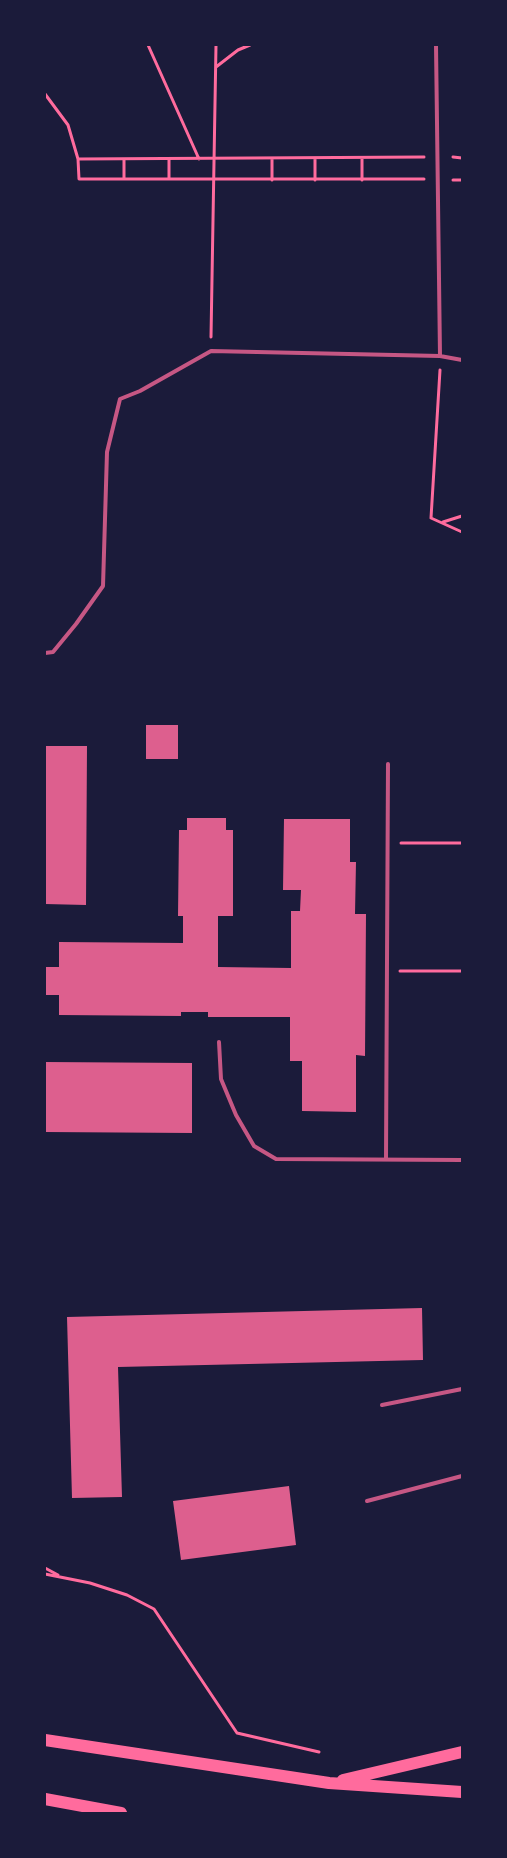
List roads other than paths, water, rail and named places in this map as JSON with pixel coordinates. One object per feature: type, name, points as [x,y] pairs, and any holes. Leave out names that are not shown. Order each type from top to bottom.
[{"type":"main road","points":[[45,1740],[329,1783],[462,1792]]},
{"type":"main road","points":[[329,1783],[462,1752]]},
{"type":"main road","points":[[45,1799],[121,1813]]},
{"type":"lane","points":[[436,45],[436,180],[440,356]]},
{"type":"lane","points":[[45,653],[53,652],[103,586],[107,452],[120,399],[140,391],[211,351],[440,356],[462,360]]},
{"type":"lane","points":[[386,1158],[388,764]]},
{"type":"lane","points":[[218,1042],[221,1079],[236,1115],[254,1146],[276,1159],[386,1158],[462,1160]]},
{"type":"lane","points":[[382,1405],[462,1389]]},
{"type":"lane","points":[[367,1501],[462,1476]]}]
